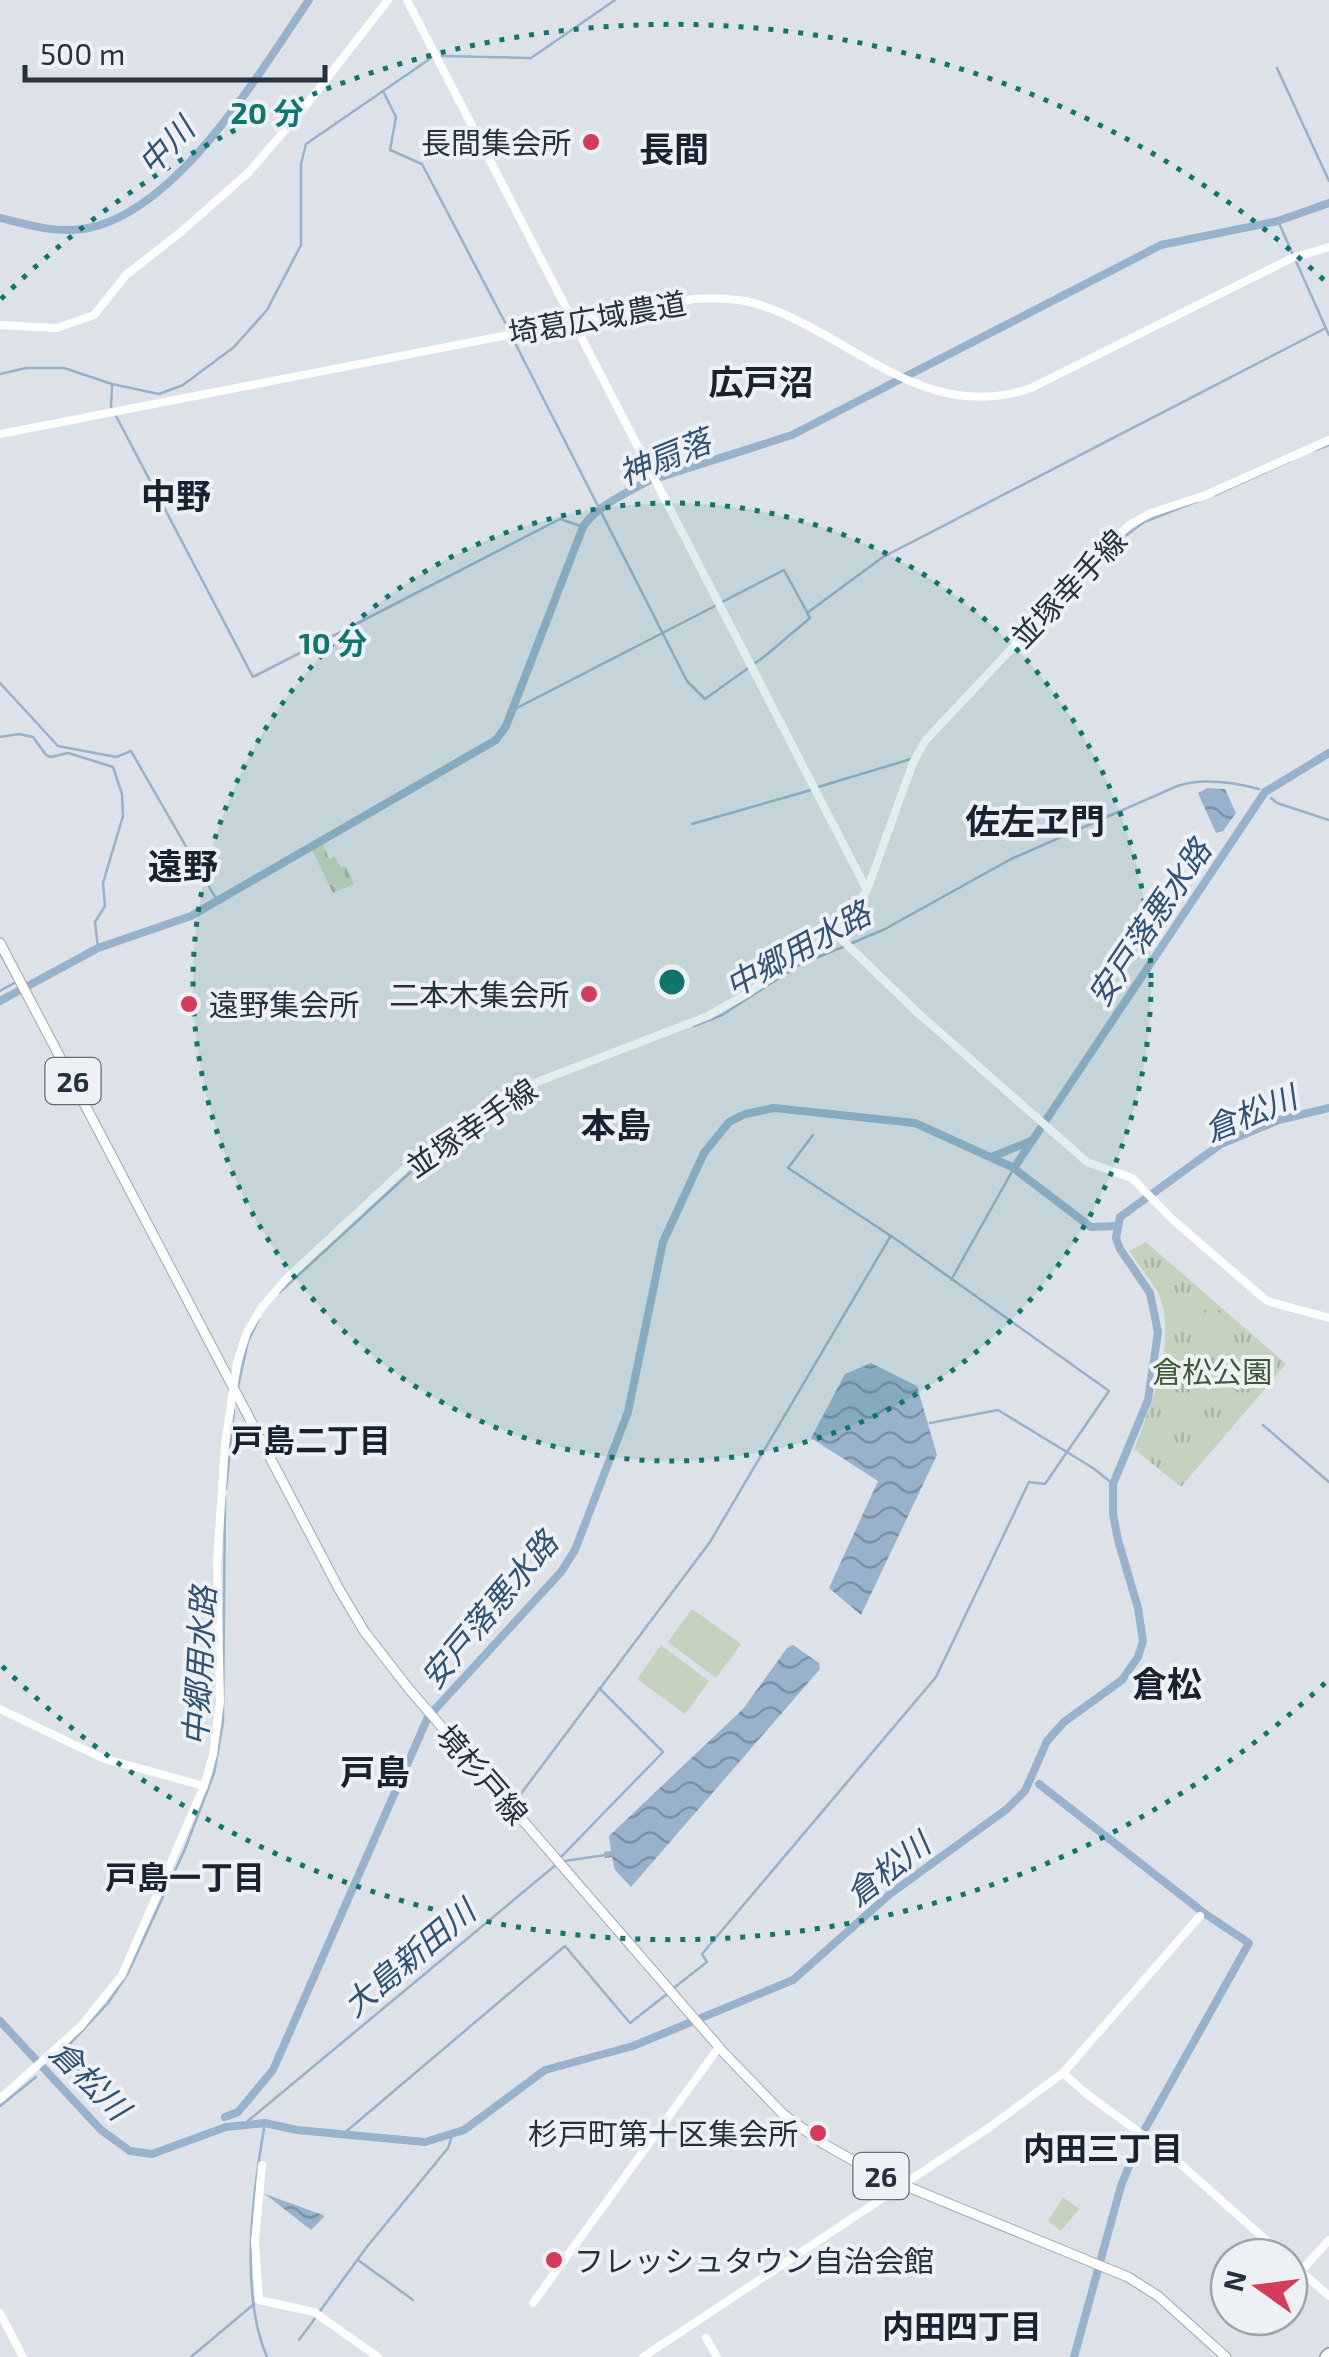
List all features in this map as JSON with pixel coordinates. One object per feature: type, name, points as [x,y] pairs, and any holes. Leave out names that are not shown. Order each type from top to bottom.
[{"type":"main road","name":"境杉戸線","points":[[0,943],[352,1612],[388,1664],[719,2047],[770,2102],[849,2160],[1100,2264],[1153,2292],[1226,2357]]},
{"type":"street","points":[[0,324],[57,328],[94,315],[126,274],[249,172],[388,0]]},
{"type":"street","points":[[407,0],[867,890]]},
{"type":"street","name":"埼葛広域農道","points":[[0,434],[675,301],[710,298],[741,300],[788,317],[930,390],[988,399],[1030,388],[1292,258],[1329,248]]},
{"type":"street","name":"並塚幸手線","points":[[0,2099],[81,2026],[122,1975],[204,1786],[216,1742],[220,1702],[218,1546],[232,1387],[243,1344],[268,1299],[426,1152],[519,1089],[730,1005],[836,934],[867,890],[925,741],[1128,525],[1329,440]]},
{"type":"street","points":[[836,934],[918,1013],[1088,1162],[1132,1178],[1172,1219],[1267,1301],[1329,1318]]},
{"type":"street","points":[[230,1410],[244,1408]]},
{"type":"street","points":[[0,1709],[102,1758],[204,1786]]},
{"type":"street","points":[[643,2357],[988,2130],[1063,2073],[1200,1916]]},
{"type":"street","points":[[533,2303],[719,2047]]},
{"type":"street","points":[[1063,2073],[1178,2162],[1262,2237]]},
{"type":"street","points":[[262,2165],[255,2241],[260,2300],[314,2312],[378,2357]]},
{"type":"street","points":[[1309,2263],[1329,2240]]},
{"type":"street","points":[[1309,2279],[1329,2296]]},
{"type":"street","points":[[0,2313],[23,2357]]},
{"type":"street","points":[[706,2338],[717,2357]]},
{"type":"green space","points":[[323,844],[329,859],[335,857],[341,868],[345,866],[354,884],[333,893],[312,850]]},
{"type":"green space","name":"倉松公園","points":[[1146,1242],[1286,1364],[1181,1487],[1134,1449],[1155,1391],[1165,1348],[1163,1307],[1156,1289],[1129,1251]]},
{"type":"green space","points":[[1211,1306],[1229,1321],[1215,1337],[1198,1322]]},
{"type":"green space","points":[[692,1609],[741,1644],[716,1678],[668,1642]]},
{"type":"green space","points":[[661,1645],[709,1681],[685,1714],[637,1679]]},
{"type":"green space","points":[[1063,2197],[1079,2209],[1061,2231],[1048,2221]]},
{"type":"water","points":[[1207,788],[1225,789],[1236,813],[1223,831],[1216,833],[1198,793]]},
{"type":"water","points":[[871,1363],[917,1386],[937,1455],[861,1615],[829,1588],[878,1481],[811,1438],[845,1374]]},
{"type":"water","points":[[793,1645],[819,1663],[820,1669],[631,1887],[615,1870],[612,1857],[605,1858],[604,1852],[611,1851],[609,1836],[743,1709]]},
{"type":"water","points":[[73,2053],[100,2080],[89,2094],[60,2066]]},
{"type":"water","points":[[265,2194],[323,2215],[324,2217],[311,2230]]},
{"type":"waterway","name":"中川","points":[[0,218],[51,229],[83,229],[117,218],[151,198],[212,137],[309,0]]},
{"type":"waterway","points":[[442,56],[531,58],[615,0]]},
{"type":"waterway","points":[[0,374],[26,368],[64,368],[159,394],[183,385],[234,347],[267,310],[301,245],[301,164],[306,144],[434,56]]},
{"type":"waterway","points":[[1277,68],[1329,181]]},
{"type":"waterway","points":[[383,91],[396,117],[390,150],[422,164],[509,330]]},
{"type":"waterway","name":"神扇落","points":[[0,1001],[98,948],[191,916],[496,740],[506,726],[583,527],[613,501],[648,481],[792,435],[1161,245],[1278,221],[1329,203]]},
{"type":"waterway","points":[[1278,221],[1329,335]]},
{"type":"waterway","points":[[512,337],[687,681],[705,699],[765,656],[810,618],[807,613],[883,557],[1326,328]]},
{"type":"waterway","points":[[111,407],[112,385]]},
{"type":"waterway","points":[[115,414],[253,677],[560,519],[583,527]]},
{"type":"waterway","points":[[1316,450],[1329,445]]},
{"type":"waterway","points":[[1215,495],[1290,461]]},
{"type":"waterway","points":[[1055,608],[1120,540],[1144,522],[1198,501]]},
{"type":"waterway","points":[[722,602],[784,570],[807,612]]},
{"type":"waterway","points":[[511,711],[715,606]]},
{"type":"waterway","points":[[0,683],[58,746],[116,757],[131,751],[218,902]]},
{"type":"waterway","points":[[0,737],[33,737],[51,757],[68,753],[113,767],[122,794],[123,816],[103,883],[105,906],[95,922],[98,948]]},
{"type":"waterway","name":"安戸落悪水路","points":[[1014,1168],[1265,792],[1329,753]]},
{"type":"waterway","points":[[818,787],[911,759]]},
{"type":"waterway","name":"中郷用水路","points":[[852,943],[885,929],[1011,859],[1175,787],[1217,782],[1259,789]]},
{"type":"waterway","points":[[692,824],[811,790]]},
{"type":"waterway","name":"中郷用水路","points":[[1271,798],[1329,820]]},
{"type":"waterway","name":"中郷用水路","points":[[694,1026],[722,1015],[799,965],[845,946]]},
{"type":"waterway","points":[[0,953],[13,977]]},
{"type":"waterway","points":[[0,991],[16,982]]},
{"type":"waterway","name":"中郷用水路","points":[[492,1112],[523,1092]]},
{"type":"waterway","name":"安戸落悪水路","points":[[225,2117],[238,2112],[273,2070],[428,1717],[561,1572],[575,1550],[628,1412],[663,1242],[704,1153],[729,1122],[774,1108],[915,1123],[1012,1167],[1091,1227],[1116,1226]]},
{"type":"waterway","name":"倉松川","points":[[0,2021],[101,2130],[130,2151],[152,2154],[226,2127],[265,2123],[297,2130],[425,2142],[464,2130],[545,2070],[633,2046],[793,1980],[890,1894],[1007,1809],[1025,1791],[1047,1741],[1064,1722],[1122,1680],[1138,1657],[1143,1641],[1113,1514],[1113,1484],[1148,1400],[1158,1332],[1150,1293],[1116,1238],[1120,1217],[1221,1144],[1279,1120],[1329,1108]]},
{"type":"waterway","points":[[675,1987],[707,1962],[702,1954],[936,1677],[1029,1482],[1045,1484],[1109,1391],[897,1240],[788,1168],[813,1135]]},
{"type":"waterway","name":"安戸落悪水路","points":[[994,1156],[1031,1141]]},
{"type":"waterway","name":"中郷用水路","points":[[279,1293],[428,1156]]},
{"type":"waterway","points":[[951,1280],[1014,1168]]},
{"type":"waterway","points":[[514,1803],[710,1542],[890,1237]]},
{"type":"waterway","name":"中郷用水路","points":[[238,1387],[248,1341],[259,1319]]},
{"type":"waterway","name":"中郷用水路","points":[[226,1489],[234,1410]]},
{"type":"waterway","name":"大島新田川","points":[[930,1423],[998,1410],[1113,1484]]},
{"type":"waterway","points":[[1263,1425],[1329,1482]]},
{"type":"waterway","name":"中郷用水路","points":[[55,2060],[108,2003],[128,1973],[185,1849],[214,1773],[223,1722],[225,1497]]},
{"type":"waterway","points":[[561,1857],[663,1752],[599,1688]]},
{"type":"waterway","points":[[1039,1784],[1204,1913],[1249,1943],[1145,2129]]},
{"type":"waterway","name":"大島新田川","points":[[564,1861],[606,1855]]},
{"type":"waterway","name":"大島新田川","points":[[243,2125],[557,1864]]},
{"type":"waterway","points":[[342,2135],[565,1946],[630,2023],[667,1994]]},
{"type":"waterway","name":"中郷用水路","points":[[0,2106],[36,2077]]},
{"type":"waterway","points":[[265,2123],[253,2210],[251,2272],[258,2331],[267,2357]]},
{"type":"waterway","points":[[320,2311],[448,2148],[452,2136]]},
{"type":"waterway","points":[[1074,2357],[1121,2186],[1140,2139]]},
{"type":"waterway","points":[[358,2260],[413,2300]]},
{"type":"waterway","points":[[191,2357],[254,2304]]},
{"type":"waterway","points":[[299,2340],[316,2317]]},
{"type":"place","name":"長間集会所","points":[[591,142]]},
{"type":"place","name":"二本木集会所","points":[[589,994]]},
{"type":"place","name":"遠野集会所","points":[[189,1004]]},
{"type":"place","name":"杉戸町第十区集会所","points":[[818,2133]]},
{"type":"place","name":"フレッシュタウン自治会館","points":[[554,2260]]},
{"type":"district","name":"長間","points":[[674,148]]},
{"type":"district","name":"広戸沼","points":[[761,381]]},
{"type":"district","name":"中野","points":[[176,495]]},
{"type":"district","name":"佐左ヱ門","points":[[1035,820]]},
{"type":"district","name":"遠野","points":[[183,865]]},
{"type":"district","name":"本島","points":[[616,1124]]},
{"type":"district","name":"戸島二丁目","points":[[311,1439]]},
{"type":"district","name":"倉松","points":[[1167,1683]]},
{"type":"district","name":"戸島","points":[[375,1771]]},
{"type":"district","name":"戸島一丁目","points":[[185,1876]]},
{"type":"district","name":"内田三丁目","points":[[1103,2147]]},
{"type":"district","name":"内田四丁目","points":[[962,2325]]}]
